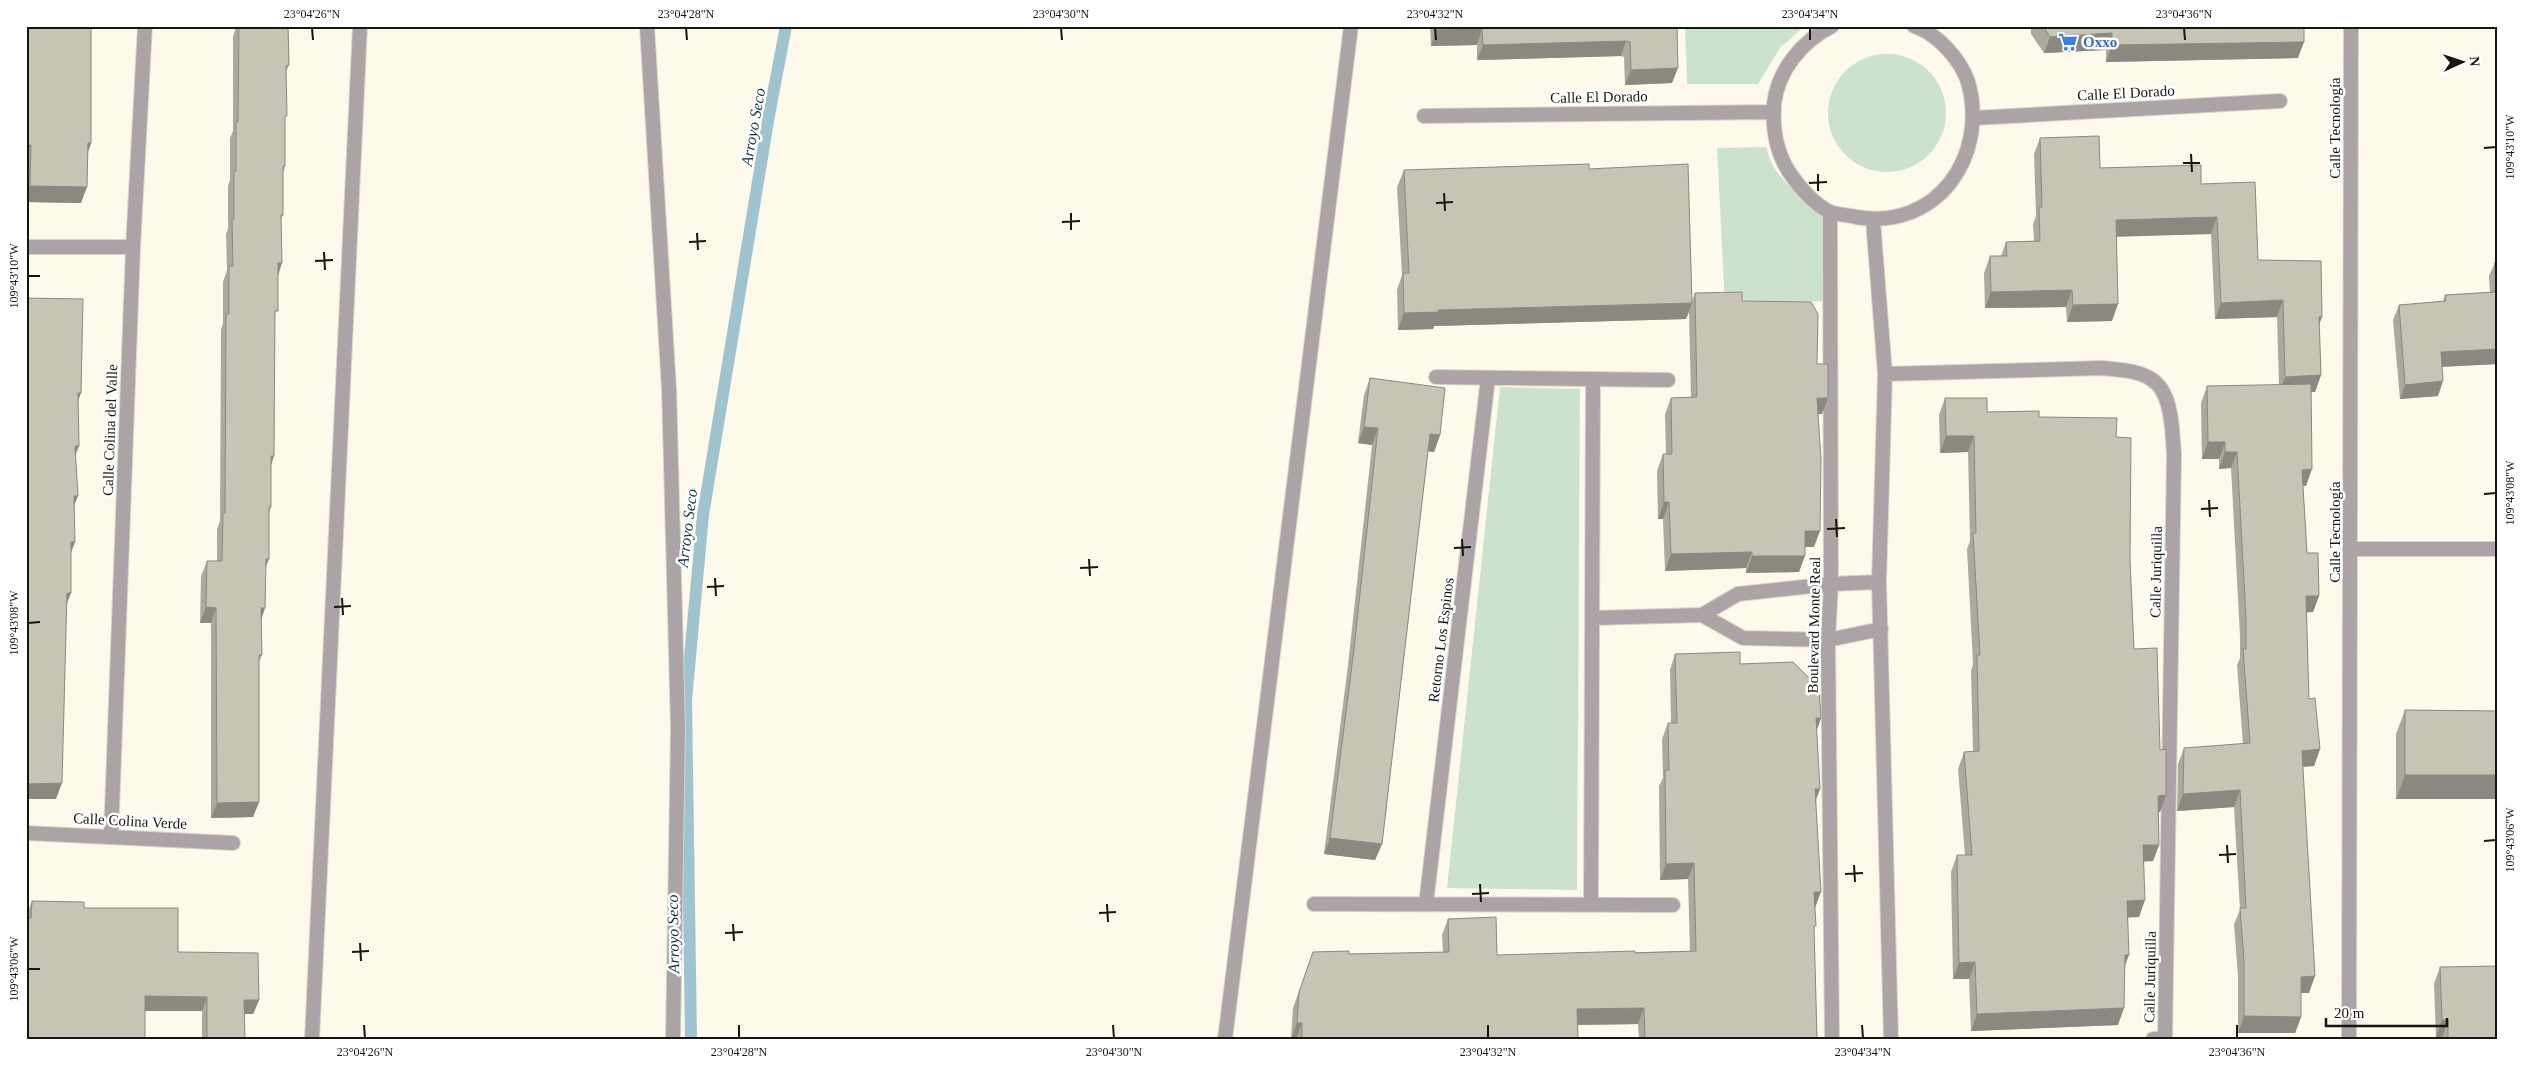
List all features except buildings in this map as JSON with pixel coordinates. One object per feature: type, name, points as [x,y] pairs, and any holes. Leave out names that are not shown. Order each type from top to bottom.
[{"type":"street","name":"Calle Colina del Valle","points":[[111,836],[133,248],[145,26]]},
{"type":"street","points":[[312,1039],[360,26]]},
{"type":"street","points":[[647,26],[669,389],[678,728],[673,1039]]},
{"type":"street","points":[[1226,1039],[1351,26]]},
{"type":"street","points":[[1832,26],[1801,48],[1785,69],[1776,93],[1774,112],[1776,146],[1787,170],[1803,190],[1830,212],[1873,220],[1901,216],[1922,207],[1942,192],[1958,174],[1968,152],[1974,118],[1967,80],[1955,58],[1938,41],[1914,26]]},
{"type":"street","name":"Calle Tecnología","points":[[2349,1039],[2351,26]]},
{"type":"street","name":"Calle El Dorado","points":[[1974,118],[2280,101]]},
{"type":"street","name":"Calle El Dorado","points":[[1424,116],[1774,112]]},
{"type":"street","name":"Boulevard Monte Real","points":[[1830,212],[1831,584],[1828,640],[1832,1039]]},
{"type":"street","points":[[1873,220],[1885,374],[1879,582],[1891,1039]]},
{"type":"street","points":[[26,247],[133,248]]},
{"type":"street","name":"Calle Juriquilla","points":[[1885,374],[2103,368],[2132,372],[2152,379],[2164,394],[2171,419],[2174,454],[2165,1039]]},
{"type":"street","points":[[1436,378],[1668,380]]},
{"type":"street","name":"Retorno Los Espinos","points":[[1426,904],[1488,378]]},
{"type":"street","points":[[1591,904],[1593,379]]},
{"type":"street","points":[[2351,549],[2498,549]]},
{"type":"street","points":[[1702,616],[1738,594],[1831,584],[1879,582]]},
{"type":"street","points":[[1592,618],[1702,616],[1743,638],[1828,640],[1881,629]]},
{"type":"street","name":"Calle Colina Verde","points":[[26,833],[233,843]]},
{"type":"street","points":[[1314,904],[1673,905]]},
{"type":"street","points":[[2153,1039],[2165,1039]]},
{"type":"green space","points":[[1685,26],[1805,26],[1780,48],[1758,84],[1687,84]]},
{"type":"green space","points":[[1887,54],[1910,58],[1929,71],[1942,90],[1946,113],[1942,136],[1929,155],[1910,168],[1887,172],[1864,168],[1845,155],[1832,136],[1828,113],[1832,90],[1845,71],[1864,58]]},
{"type":"green space","points":[[1767,147],[1769,157],[1774,166],[1789,186],[1808,203],[1826,215],[1829,301],[1725,304],[1717,148]]},
{"type":"green space","points":[[1500,387],[1580,389],[1577,890],[1447,888]]},
{"type":"waterway","name":"Arroyo Seco","points":[[691,1039],[686,700],[703,515],[769,115],[786,26]]},
{"type":"place","name":"Oxxo","points":[[2068,42]]}]
